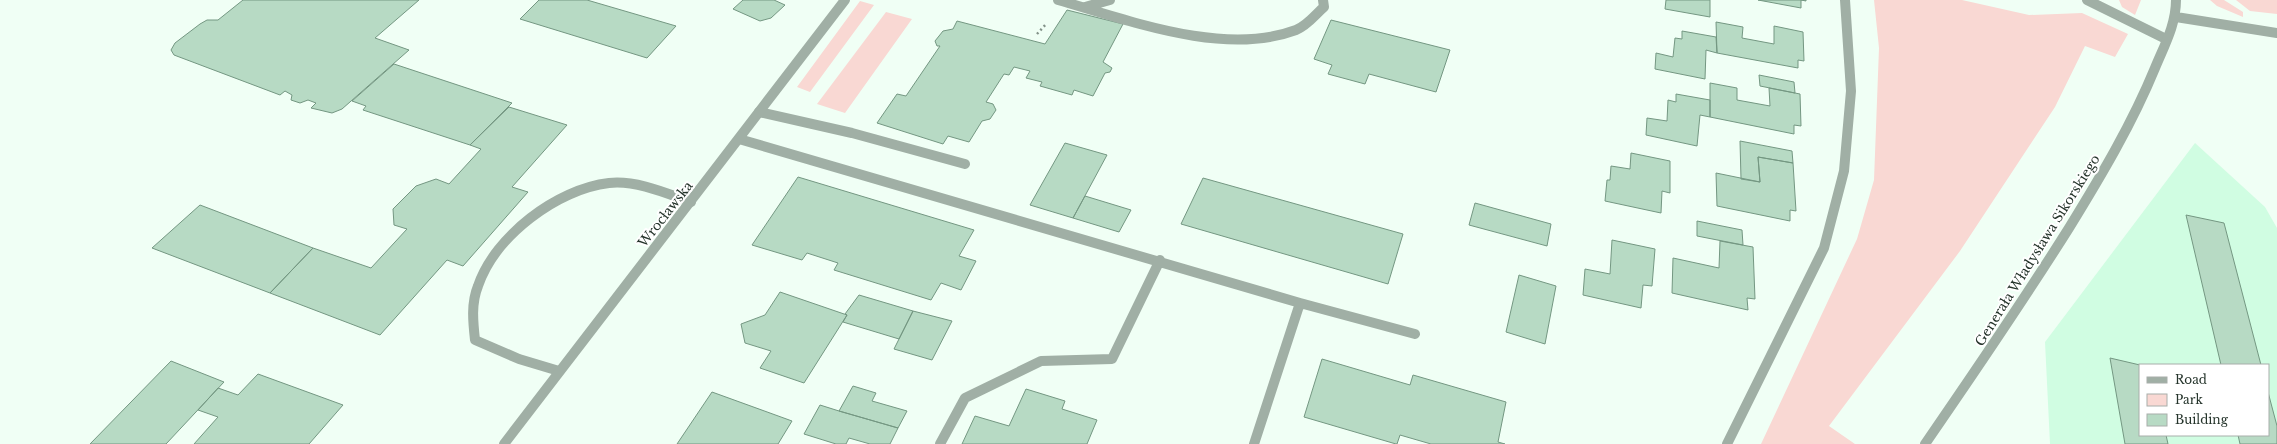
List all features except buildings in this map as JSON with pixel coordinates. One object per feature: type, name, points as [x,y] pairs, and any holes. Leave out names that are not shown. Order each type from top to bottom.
[{"type":"street","name":"Wrocławska","points":[[504,444],[845,0]]},
{"type":"street","points":[[1058,0],[1200,37],[1255,41],[1297,30],[1324,7],[1323,0]]},
{"type":"street","points":[[1085,7],[1110,0]]},
{"type":"street","points":[[1727,444],[1824,248],[1844,171],[1851,91],[1845,0]]},
{"type":"street","points":[[2087,0],[2166,39]]},
{"type":"street","points":[[2105,0],[2106,9]]},
{"type":"street","points":[[2176,0],[2176,17],[2277,33]]},
{"type":"street","name":"Generała Władysława Sikorskiego","points":[[1925,444],[1998,338],[2088,199],[2130,124],[2176,17]]},
{"type":"street","points":[[759,112],[852,133],[965,164]]},
{"type":"street","points":[[739,139],[1160,260],[1300,303],[1415,334]]},
{"type":"street","points":[[559,371],[519,359],[474,340],[473,310],[480,278],[502,245],[535,213],[573,192],[610,183],[652,188],[691,202]]},
{"type":"street","points":[[940,444],[965,398],[1041,361],[1112,360],[1160,260]]},
{"type":"street","points":[[1254,444],[1300,303]]},
{"type":"shaded area","points":[[2195,143],[2265,207],[2277,228],[2277,444],[2050,444],[2045,342]]},
{"type":"green space","points":[[1874,0],[1962,0],[2029,15],[2082,13],[2128,34],[2115,57],[2085,46],[2055,107],[1960,251],[1829,426],[1855,444],[1761,444],[1857,239],[1874,180],[1879,48]]},
{"type":"green space","points":[[2119,0],[2141,0],[2135,15],[2122,7]]},
{"type":"green space","points":[[2210,0],[2224,0],[2243,12],[2243,17],[2217,6]]},
{"type":"green space","points":[[2236,0],[2277,0],[2277,14],[2250,11]]},
{"type":"green space","points":[[860,1],[874,5],[810,92],[797,87]]},
{"type":"green space","points":[[886,12],[912,19],[845,113],[817,104]]}]
